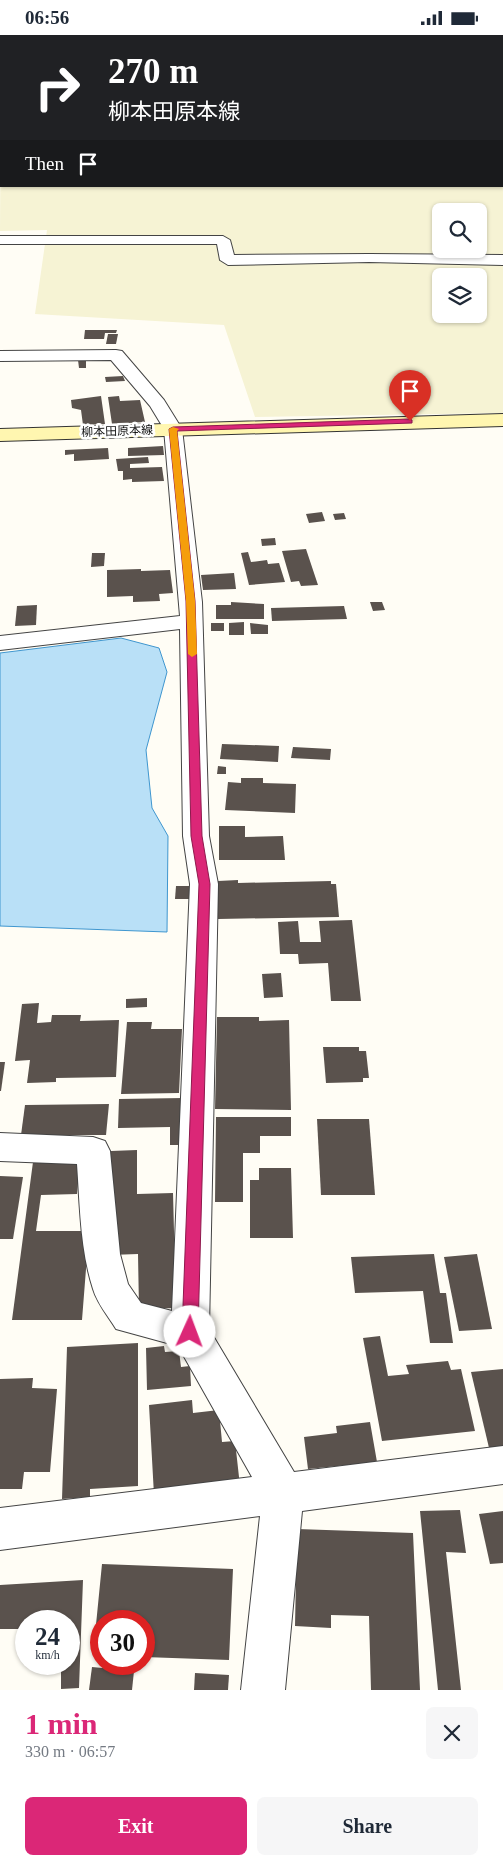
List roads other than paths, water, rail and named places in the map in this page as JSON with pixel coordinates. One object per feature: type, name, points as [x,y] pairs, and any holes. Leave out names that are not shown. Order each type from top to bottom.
[{"type":"main road","name":"柳本田原本線","points":[[0,435],[503,420]]},
{"type":"street","points":[[0,240],[223,240],[228,260],[369,258],[503,260]]},
{"type":"street","points":[[0,356],[116,355],[158,405],[173,429],[192,621],[196,836],[204,884],[190,1332],[283,1492],[263,1690]]},
{"type":"street","points":[[0,643],[192,621]]},
{"type":"street","points":[[0,1147],[93,1151],[102,1254],[112,1290],[129,1317],[190,1332]]},
{"type":"street","points":[[0,1529],[503,1465]]},
{"type":"water","points":[[121,638],[159,648],[167,672],[146,750],[152,808],[168,836],[167,932],[0,926],[0,653]]}]
